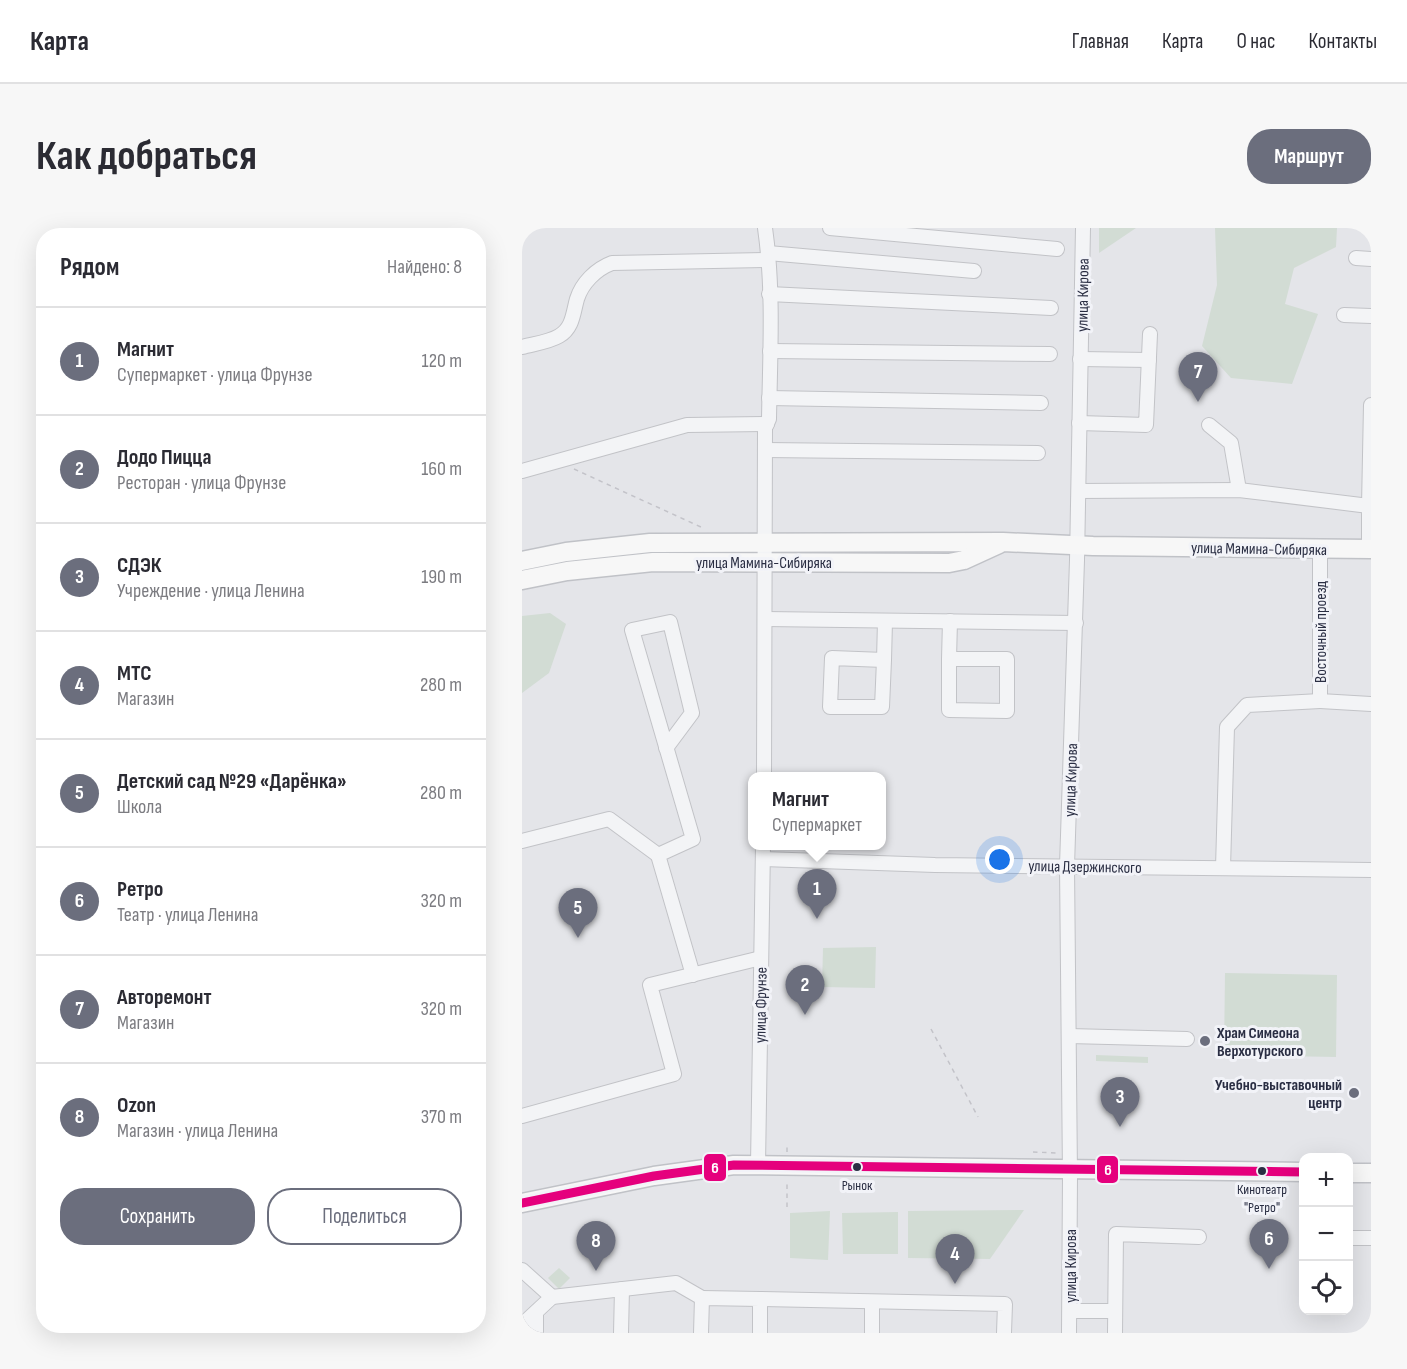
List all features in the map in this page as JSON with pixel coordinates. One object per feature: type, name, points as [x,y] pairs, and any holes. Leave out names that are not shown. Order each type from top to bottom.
[{"type":"main road","name":"улица Мамина-Сибиряка","points":[[522,580],[567,571],[653,562],[949,563],[964,560],[1003,542]]},
{"type":"main road","name":"улица Мамина-Сибиряка","points":[[522,561],[566,552],[650,543],[1003,542],[1370,549]]},
{"type":"main road","points":[[522,1203],[654,1176],[734,1165],[758,1169],[1299,1178]]},
{"type":"main road","points":[[522,1209],[664,1182],[758,1169]]},
{"type":"main road","points":[[1070,1173],[1299,1172]]},
{"type":"main road","points":[[1353,1173],[1371,1173]]},
{"type":"main road","points":[[1353,1179],[1371,1179]]},
{"type":"street","points":[[764,772],[765,428],[769,419],[770,351],[768,256],[765,228]]},
{"type":"street","points":[[830,228],[1057,249]]},
{"type":"street","name":"улица Кирова","points":[[1070,1333],[1067,866],[1078,544],[1083,228]]},
{"type":"street","points":[[522,347],[558,337],[567,329],[574,317],[577,299],[584,285],[600,267],[612,263],[768,256],[974,271]]},
{"type":"street","points":[[1356,258],[1371,259]]},
{"type":"street","points":[[769,294],[1051,308]]},
{"type":"street","points":[[1344,315],[1371,316]]},
{"type":"street","points":[[1079,423],[1146,425],[1150,334]]},
{"type":"street","points":[[770,351],[1050,354]]},
{"type":"street","points":[[1080,359],[1149,360]]},
{"type":"street","points":[[769,398],[1041,403]]},
{"type":"street","points":[[1370,549],[1371,405]]},
{"type":"street","points":[[522,471],[687,425],[767,424]]},
{"type":"street","points":[[1209,425],[1231,443],[1239,490]]},
{"type":"street","points":[[765,450],[1038,453]]},
{"type":"street","points":[[1079,491],[1239,490],[1370,506]]},
{"type":"street","name":"Восточный проезд","points":[[1320,549],[1320,701],[1371,704]]},
{"type":"street","points":[[765,619],[1076,623]]},
{"type":"street","points":[[884,660],[832,658],[830,707],[882,707],[884,660],[885,621]]},
{"type":"street","points":[[949,659],[1007,659],[1007,711],[949,710],[949,659],[950,621]]},
{"type":"street","points":[[658,855],[693,839],[666,748],[633,630],[670,622],[692,713],[666,748]]},
{"type":"street","points":[[1223,868],[1227,727],[1247,705],[1320,701]]},
{"type":"street","points":[[522,841],[609,819],[658,855],[693,975]]},
{"type":"street","name":"улица Дзержинского","points":[[763,852],[935,865],[1371,870]]},
{"type":"street","name":"улица Фрунзе","points":[[758,1169],[763,852]]},
{"type":"street","points":[[522,1116],[674,1074],[650,985],[761,958]]},
{"type":"street","points":[[1069,1036],[1187,1039]]},
{"type":"street","points":[[1115,1333],[1116,1234],[1199,1238]]},
{"type":"street","points":[[1353,1238],[1371,1238]]},
{"type":"street","points":[[522,1270],[552,1297]]},
{"type":"street","points":[[522,1322],[524,1323],[552,1297],[676,1283],[702,1298],[1005,1304],[1004,1333]]},
{"type":"street","points":[[621,1333],[622,1289]]},
{"type":"street","points":[[701,1333],[702,1298]]},
{"type":"street","points":[[760,1299],[760,1333]]},
{"type":"street","points":[[872,1302],[872,1333]]},
{"type":"street","points":[[1070,1311],[1115,1311]]},
{"type":"street","points":[[536,1313],[536,1333]]},
{"type":"path","points":[[557,462],[703,528]]},
{"type":"path","points":[[931,1029],[978,1118]]},
{"type":"shaded area","points":[[1099,228],[1136,228],[1099,253]]},
{"type":"shaded area","points":[[1215,228],[1337,228],[1336,247],[1294,268],[1285,304],[1318,314],[1292,384],[1231,378],[1202,346],[1217,285]]},
{"type":"shaded area","points":[[550,613],[566,624],[549,673],[522,693],[522,616]]},
{"type":"shaded area","points":[[876,947],[875,988],[822,987],[823,948]]},
{"type":"shaded area","points":[[1225,973],[1337,975],[1336,1057],[1224,1055]]},
{"type":"shaded area","points":[[1096,1055],[1148,1057],[1148,1063],[1096,1061]]},
{"type":"shaded area","points":[[1024,1210],[990,1259],[908,1258],[908,1211]]},
{"type":"shaded area","points":[[830,1211],[828,1260],[790,1258],[790,1213]]},
{"type":"shaded area","points":[[898,1212],[898,1254],[843,1254],[842,1213]]},
{"type":"shaded area","points":[[559,1268],[570,1278],[559,1289],[548,1278]]},
{"type":"transit line","name":"6","points":[[522,1203],[654,1176],[734,1165],[1299,1172]]},
{"type":"place","name":"Авторемонт","points":[[1198,402]]},
{"type":"place","name":"Магнит","points":[[817,919]]},
{"type":"place","name":"Детский сад №29 «Дарёнка»","points":[[578,938]]},
{"type":"place","name":"Додо Пицца","points":[[805,1015]]},
{"type":"place","name":"Храм Симеона Верхотурского","points":[[1205,1041]]},
{"type":"place","name":"Учебно-выставочный центр","points":[[1354,1093]]},
{"type":"place","name":"СДЭК","points":[[1120,1127]]},
{"type":"place","name":"Рынок","points":[[857,1167]]},
{"type":"place","name":"Кинотеатр \"Ретро\"","points":[[1262,1171]]},
{"type":"place","name":"Ретро","points":[[1269,1269]]},
{"type":"place","name":"Ozon","points":[[596,1271]]},
{"type":"place","name":"МТС","points":[[955,1284]]}]
